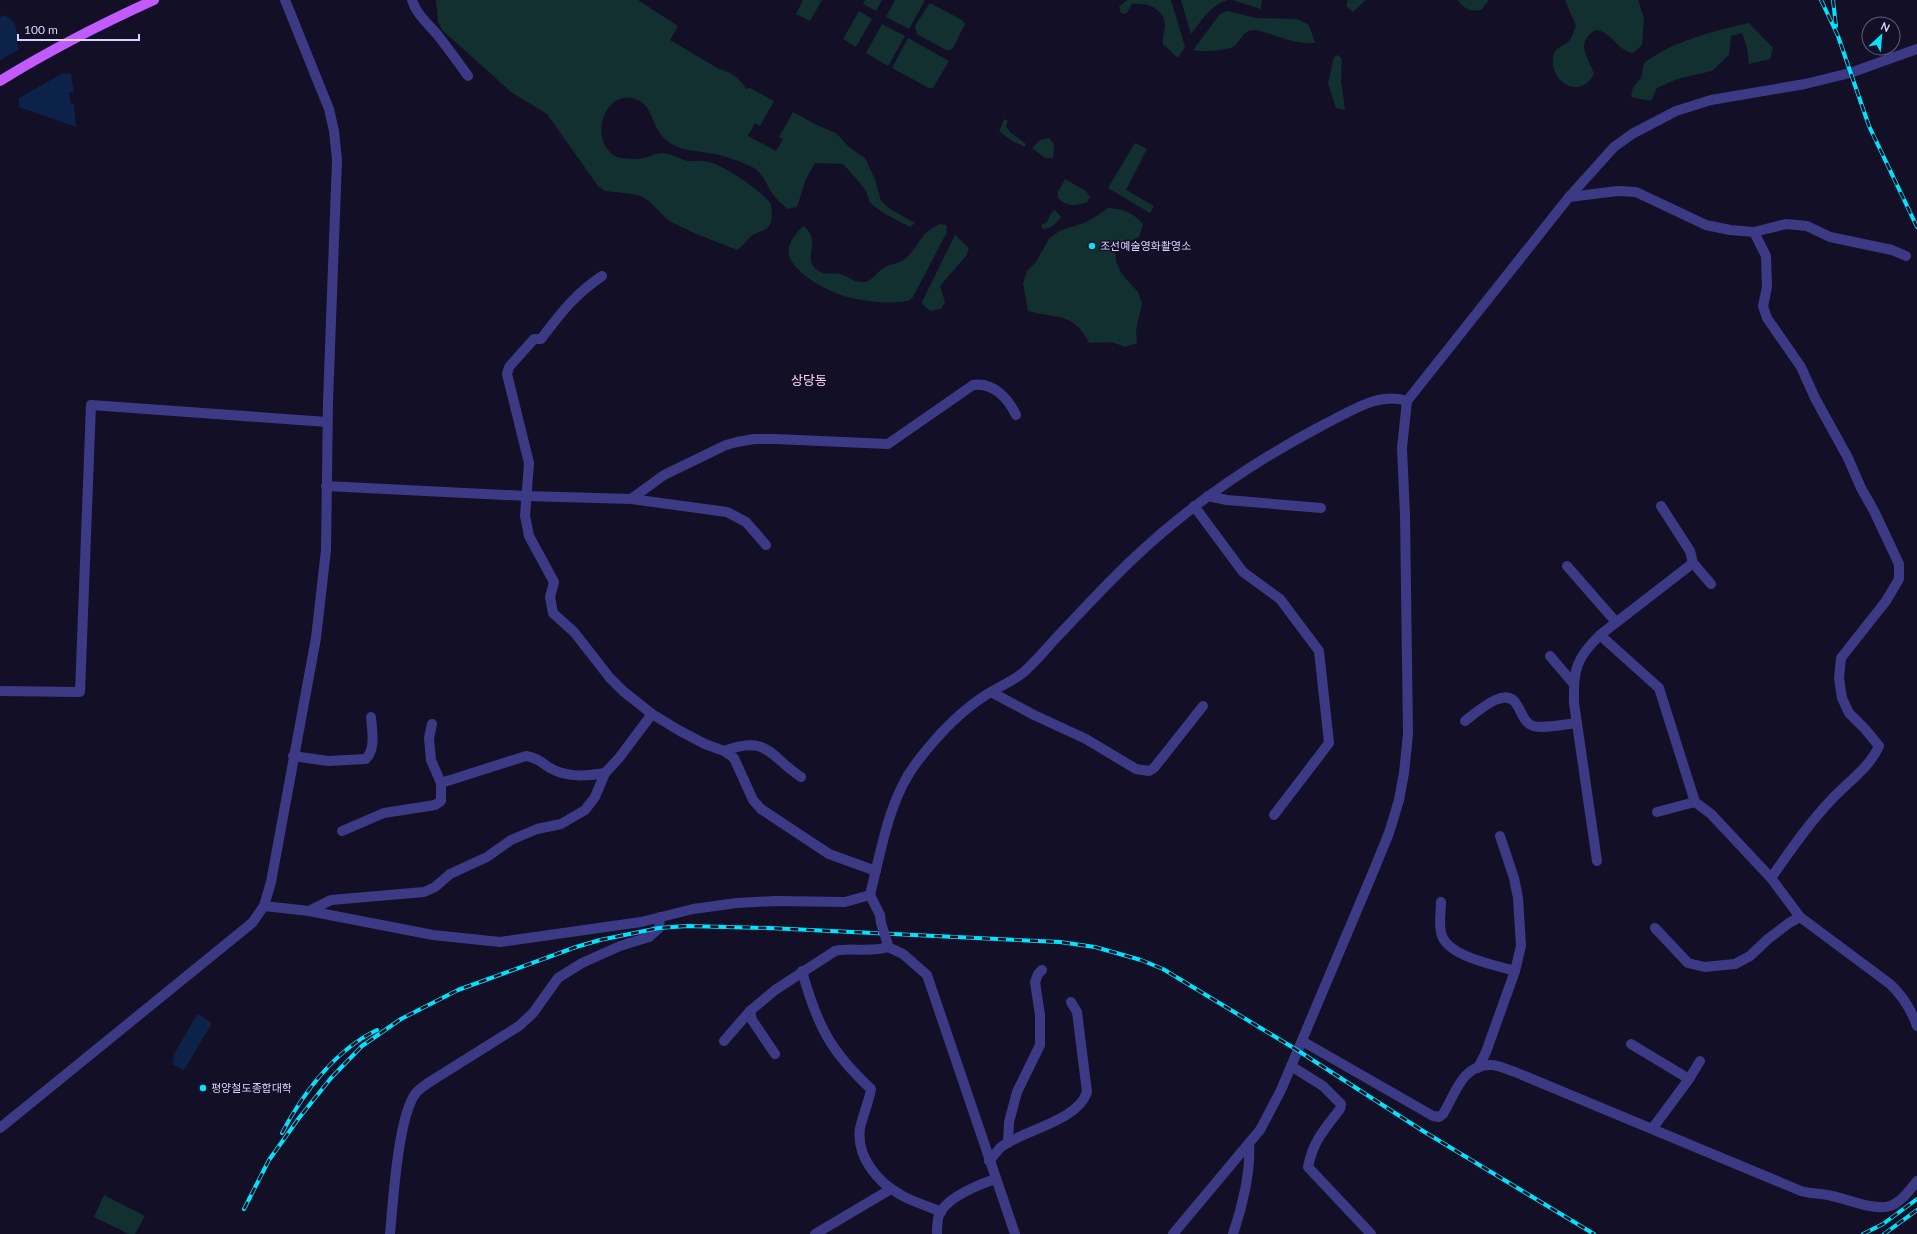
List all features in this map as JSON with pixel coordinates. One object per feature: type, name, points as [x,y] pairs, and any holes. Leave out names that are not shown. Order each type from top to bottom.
[{"type":"main road","points":[[0,81],[42,55],[154,0]]},
{"type":"street","points":[[0,1128],[252,922],[264,906],[271,882],[316,638],[326,550],[326,486],[337,160],[334,131],[329,109],[285,0]]},
{"type":"street","points":[[412,0],[417,12],[468,76]]},
{"type":"street","points":[[1173,1234],[1260,1130],[1282,1090],[1389,833],[1399,800],[1404,773],[1408,734],[1405,523],[1402,448],[1407,401],[1569,197],[1614,147],[1632,134],[1676,111],[1711,100],[1805,84],[1850,73],[1917,49]]},
{"type":"street","points":[[1569,197],[1618,191],[1636,192],[1706,225],[1730,230],[1754,232],[1786,224],[1807,226],[1830,237],[1892,250],[1906,256]]},
{"type":"street","points":[[1754,232],[1766,256],[1767,287],[1763,306],[1767,318],[1801,367],[1814,398],[1848,458],[1860,488],[1874,511],[1899,564],[1899,579],[1886,600],[1841,658],[1839,678],[1842,698],[1849,713],[1875,740],[1878,746],[1875,756],[1822,810],[1771,878]]},
{"type":"street","points":[[602,276],[583,288],[571,300],[541,338],[534,339],[514,362],[506,374],[529,463],[525,516],[529,536],[554,582],[550,597],[553,613],[574,632],[610,678],[623,691],[652,714],[705,744],[724,751],[734,758],[753,800],[761,809],[829,854],[876,871]]},
{"type":"street","points":[[631,500],[664,476],[737,442],[754,439],[775,439],[888,444],[973,385],[984,385],[995,390],[1011,405],[1016,415]]},
{"type":"street","points":[[1015,1234],[995,1180],[926,976],[904,954],[888,945],[880,915],[870,895],[891,816],[901,789],[916,763],[937,737],[962,713],[991,692],[1024,672],[1133,558],[1194,506],[1246,470],[1319,428],[1370,401],[1397,398],[1407,401]]},
{"type":"street","points":[[0,691],[80,692],[92,405],[328,422]]},
{"type":"street","points":[[326,486],[631,500],[727,512],[746,522],[766,545]]},
{"type":"street","points":[[1208,496],[1227,500],[1320,508]]},
{"type":"street","points":[[1194,506],[1243,572],[1280,599],[1319,651],[1328,742],[1274,815]]},
{"type":"street","points":[[1661,506],[1690,552],[1693,563],[1711,584]]},
{"type":"street","points":[[1597,861],[1574,703],[1574,682],[1578,662],[1587,647],[1600,635],[1693,563]]},
{"type":"street","points":[[1567,566],[1616,622]]},
{"type":"street","points":[[1600,635],[1659,688],[1695,802],[1711,814],[1771,878],[1800,917],[1890,984],[1902,996],[1917,1026]]},
{"type":"street","points":[[1550,656],[1574,682]]},
{"type":"street","points":[[991,692],[1034,715],[1079,735],[1136,769],[1149,771],[1154,768],[1203,706]]},
{"type":"street","points":[[1465,721],[1486,705],[1499,698],[1511,699],[1516,702],[1526,722],[1537,728],[1576,723]]},
{"type":"street","points":[[309,911],[331,900],[424,892],[434,887],[450,874],[487,857],[512,840],[537,829],[561,824],[578,816],[595,798],[605,773],[619,758],[652,714]]},
{"type":"street","points":[[294,756],[328,761],[366,759],[371,753],[371,717]]},
{"type":"street","points":[[342,831],[384,813],[435,805],[441,801],[441,784],[431,760],[429,738],[432,724]]},
{"type":"street","points":[[724,751],[737,746],[758,745],[768,750],[801,777]]},
{"type":"street","points":[[441,784],[526,756],[532,756],[562,774],[585,776],[605,773]]},
{"type":"street","points":[[1657,812],[1695,802]]},
{"type":"street","points":[[1478,1068],[1486,1052],[1515,971],[1521,946],[1518,898],[1514,878],[1500,836]]},
{"type":"street","points":[[264,906],[309,911],[432,935],[500,942],[569,933],[660,917],[693,909],[737,903],[775,901],[845,902],[870,895]]},
{"type":"street","points":[[1441,902],[1440,929],[1442,938],[1449,946],[1462,955],[1515,971]]},
{"type":"street","points":[[390,1234],[394,1187],[406,1116],[416,1093],[428,1083],[520,1026],[533,1013],[558,978],[582,963],[620,946],[650,937],[659,928],[660,917]]},
{"type":"street","points":[[1655,928],[1688,963],[1705,967],[1735,964],[1750,956],[1768,939],[1789,923],[1800,917]]},
{"type":"street","points":[[724,1041],[750,1011],[775,990],[802,971],[835,952],[847,948],[878,950],[888,945]]},
{"type":"street","points":[[1008,1143],[1009,1122],[1017,1092],[1040,1045],[1040,1015],[1035,982],[1038,974],[1042,970]]},
{"type":"street","points":[[802,971],[811,1002],[823,1030],[836,1052],[851,1070],[871,1089],[860,1128],[860,1145],[871,1169],[901,1196],[941,1212]]},
{"type":"street","points":[[989,1161],[1001,1147],[1054,1122],[1078,1106],[1085,1099],[1087,1092],[1077,1012],[1071,1002]]},
{"type":"street","points":[[750,1011],[752,1020],[774,1054]]},
{"type":"street","points":[[1302,1041],[1433,1116],[1439,1117],[1445,1110],[1459,1082],[1467,1074],[1478,1068],[1491,1065],[1515,1072],[1801,1191],[1812,1194],[1830,1195],[1876,1206],[1889,1206],[1898,1201],[1917,1181]]},
{"type":"street","points":[[1631,1044],[1689,1079]]},
{"type":"street","points":[[1652,1129],[1689,1079],[1700,1061]]},
{"type":"street","points":[[1291,1066],[1323,1086],[1341,1104],[1340,1109],[1318,1137],[1311,1150],[1308,1167],[1371,1234]]},
{"type":"street","points":[[1233,1234],[1250,1158],[1249,1144]]},
{"type":"street","points":[[937,1234],[937,1225],[941,1212],[947,1204],[977,1185],[995,1180]]},
{"type":"street","points":[[815,1234],[891,1188]]},
{"type":"green space","points":[[436,0],[638,0],[678,26],[670,40],[719,69],[735,76],[746,89],[750,88],[774,101],[760,126],[755,123],[748,136],[776,151],[783,139],[779,137],[793,112],[836,133],[849,147],[865,158],[875,179],[881,201],[890,209],[915,223],[910,227],[885,214],[870,203],[866,191],[843,164],[815,163],[806,179],[797,207],[788,209],[775,197],[761,174],[754,168],[726,157],[686,150],[671,144],[661,135],[644,104],[631,98],[621,98],[613,103],[607,110],[601,130],[607,149],[615,156],[637,159],[662,153],[688,161],[704,161],[716,164],[743,180],[771,204],[772,219],[769,226],[753,235],[737,250],[694,233],[669,221],[649,201],[641,196],[605,191],[598,186],[547,114],[511,92],[442,30],[438,22]]},
{"type":"green space","points":[[803,0],[822,0],[810,21],[796,14]]},
{"type":"green space","points":[[865,0],[882,0],[876,11],[863,4]]},
{"type":"green space","points":[[895,0],[925,0],[909,29],[886,17]]},
{"type":"green space","points":[[1127,0],[1171,0],[1185,47],[1178,58],[1163,44],[1165,25],[1162,14],[1153,7],[1143,4],[1132,4],[1126,14],[1121,13],[1119,7]]},
{"type":"green space","points":[[1181,0],[1228,0],[1211,9],[1191,34]]},
{"type":"green space","points":[[1232,0],[1262,0],[1261,9]]},
{"type":"green space","points":[[1348,0],[1366,0],[1353,12],[1346,6]]},
{"type":"green space","points":[[1458,0],[1489,0],[1481,10],[1474,11],[1465,8]]},
{"type":"green space","points":[[1565,0],[1638,0],[1644,19],[1642,45],[1633,53],[1622,48],[1606,34],[1595,30],[1589,35],[1584,46],[1594,74],[1580,87],[1573,87],[1566,84],[1555,73],[1553,66],[1555,52],[1569,41],[1576,26]]},
{"type":"green space","points":[[929,4],[932,4],[962,20],[965,24],[953,48],[950,50],[946,50],[917,34],[915,26]]},
{"type":"green space","points":[[859,11],[872,19],[856,47],[843,39]]},
{"type":"green space","points":[[1227,11],[1256,18],[1297,19],[1309,25],[1315,43],[1297,42],[1259,30],[1251,30],[1245,33],[1231,48],[1214,51],[1193,50],[1220,14]]},
{"type":"green space","points":[[1749,23],[1773,48],[1770,59],[1749,64],[1747,48],[1742,33],[1731,36],[1729,55],[1712,71],[1677,79],[1657,88],[1651,101],[1631,97],[1633,87],[1641,78],[1644,63],[1656,55],[1694,38]]},
{"type":"green space","points":[[882,24],[905,36],[888,66],[866,53]]},
{"type":"green space","points":[[908,38],[949,61],[933,88],[929,88],[892,68]]},
{"type":"green space","points":[[1338,55],[1342,59],[1341,80],[1345,110],[1336,108],[1328,83],[1334,57]]},
{"type":"green space","points":[[1004,119],[1008,121],[1006,126],[1010,132],[1026,144],[1025,147],[1012,141],[999,131]]},
{"type":"green space","points":[[1049,138],[1054,144],[1053,158],[1045,158],[1032,148],[1040,140]]},
{"type":"green space","points":[[1135,143],[1147,149],[1126,190],[1154,206],[1150,213],[1108,188]]},
{"type":"green space","points":[[1065,179],[1086,191],[1090,197],[1087,202],[1071,205],[1061,201],[1058,198],[1058,192]]},
{"type":"green space","points":[[1108,208],[1119,209],[1127,212],[1143,224],[1139,237],[1115,248],[1116,261],[1121,273],[1138,292],[1142,304],[1136,330],[1137,343],[1125,347],[1112,342],[1089,343],[1083,333],[1071,321],[1056,316],[1028,311],[1023,284],[1027,271],[1036,262],[1049,239],[1059,231],[1084,223]]},
{"type":"green space","points":[[1055,210],[1061,217],[1054,225],[1043,229],[1041,225],[1047,222],[1051,213]]},
{"type":"green space","points":[[940,224],[946,225],[947,232],[913,297],[908,301],[876,302],[837,294],[812,281],[797,269],[792,262],[788,251],[790,243],[803,226],[809,231],[812,237],[811,259],[812,264],[818,271],[840,274],[859,282],[865,282],[870,280],[885,267],[903,260],[911,253],[928,231]]},
{"type":"green space","points":[[955,235],[969,248],[966,256],[940,286],[945,302],[941,309],[931,311],[924,306],[922,302]]},
{"type":"green space","points":[[104,1195],[145,1216],[135,1234],[129,1234],[94,1217]]},
{"type":"water","points":[[4,15],[10,18],[16,26],[19,50],[0,60],[0,17]]},
{"type":"water","points":[[63,73],[71,74],[74,92],[69,93],[71,104],[74,104],[76,127],[19,107],[19,98]]},
{"type":"water","points":[[197,1014],[212,1023],[184,1070],[172,1064],[174,1059],[173,1056]]},
{"type":"railway","points":[[1821,0],[1838,36],[1869,126],[1917,227]]},
{"type":"railway","points":[[1833,0],[1836,26]]},
{"type":"railway","points":[[244,1209],[269,1160],[299,1118],[331,1078],[362,1046],[401,1019],[458,990],[576,947],[600,940],[659,928],[687,926],[769,928],[1060,942],[1095,947],[1141,960],[1163,969],[1297,1050],[1423,1131],[1594,1234]]},
{"type":"railway","points":[[282,1133],[310,1088],[322,1074],[347,1049],[377,1030]]},
{"type":"railway","points":[[1863,1234],[1883,1224],[1917,1199]]},
{"type":"railway","points":[[1884,1234],[1917,1210]]},
{"type":"place","name":"조선예술영화촬영소","points":[[1092,246]]},
{"type":"place","name":"평양철도종합대학","points":[[203,1088]]},
{"type":"district","name":"상당동","points":[[809,380]]}]
